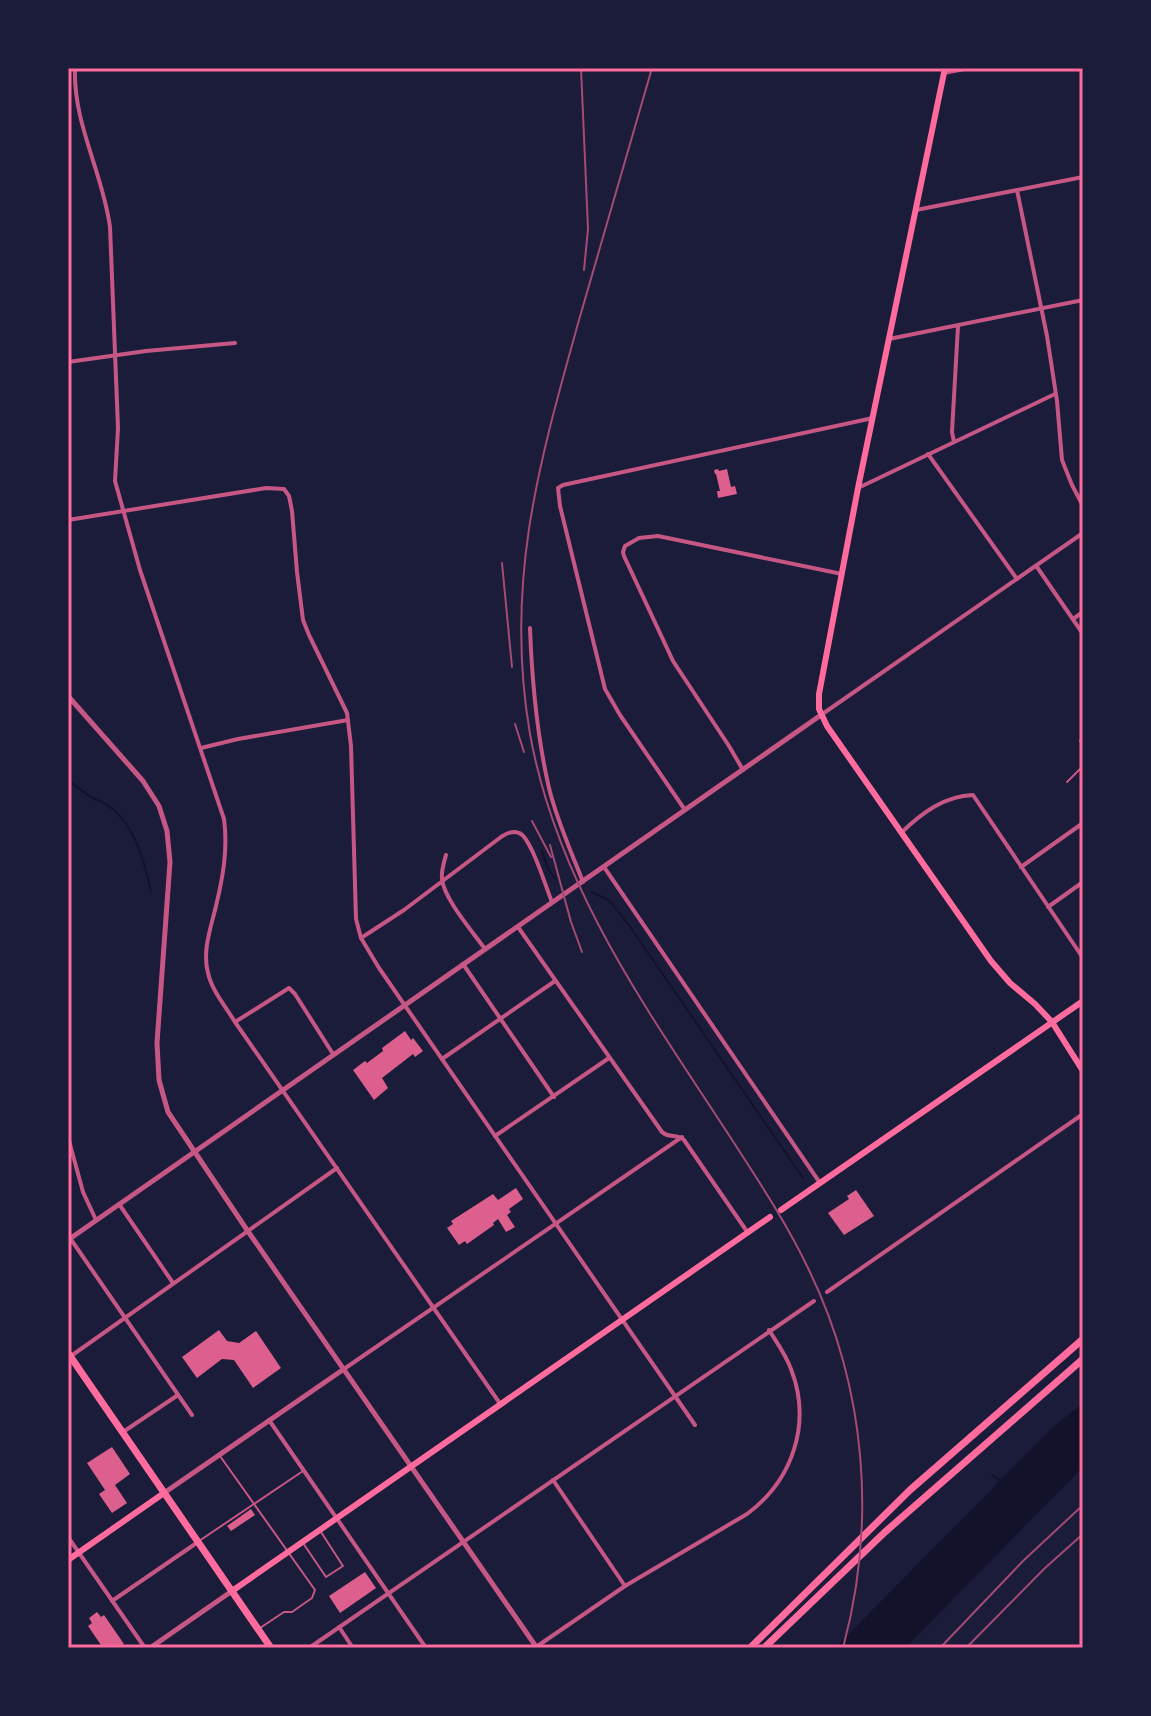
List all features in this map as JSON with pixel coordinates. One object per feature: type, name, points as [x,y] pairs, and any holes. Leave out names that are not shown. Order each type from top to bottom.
[{"type":"main road","points":[[945,70],[858,488],[819,694],[819,709],[991,961],[1052,1022],[1083,1071]]},
{"type":"main road","points":[[781,1210],[1083,1001]]},
{"type":"main road","points":[[232,1591],[770,1217]]},
{"type":"main road","points":[[750,1648],[910,1490],[1083,1339]]},
{"type":"main road","points":[[69,1356],[271,1648]]},
{"type":"main road","points":[[764,1648],[885,1532],[1083,1359]]},
{"type":"main road","points":[[68,1560],[164,1493]]},
{"type":"street","points":[[75,68],[80,117],[109,213],[112,243],[118,428],[114,472],[140,570],[222,808],[226,833],[223,874],[207,948],[207,970],[235,1022],[501,1405]]},
{"type":"street","points":[[945,70],[969,68]]},
{"type":"street","points":[[916,210],[1083,177]]},
{"type":"street","points":[[1017,190],[1042,308],[1056,393],[1062,460],[1083,506]]},
{"type":"street","points":[[889,339],[1083,300]]},
{"type":"street","points":[[954,442],[958,326]]},
{"type":"street","points":[[68,362],[159,349],[235,343]]},
{"type":"street","points":[[858,488],[1056,393]]},
{"type":"street","points":[[685,810],[605,689],[558,488],[873,418]]},
{"type":"street","points":[[928,454],[1017,579]]},
{"type":"street","points":[[68,520],[266,488],[284,489],[289,496],[303,620],[343,703],[348,720],[356,919],[361,938],[695,1425]]},
{"type":"street","points":[[192,1415],[69,1239],[1083,533]]},
{"type":"street","points":[[743,770],[673,661],[624,556],[624,549],[632,540],[658,536],[842,574]]},
{"type":"street","points":[[1036,566],[1083,634]]},
{"type":"street","points":[[1073,619],[1083,612]]},
{"type":"street","points":[[530,628],[534,693],[549,790],[583,882]]},
{"type":"street","points":[[68,696],[143,781],[165,822],[170,862],[157,1059],[166,1107],[247,1231],[536,1648],[625,1586],[728,1526],[755,1507],[778,1483],[793,1454],[800,1421],[797,1389],[787,1358],[769,1330]]},
{"type":"street","points":[[201,748],[348,720]]},
{"type":"street","points":[[902,832],[933,807],[952,799],[972,795],[977,798],[1083,958]]},
{"type":"street","points":[[1021,867],[1083,823]]},
{"type":"street","points":[[361,938],[501,837],[515,832],[522,835],[531,849],[552,903]]},
{"type":"street","points":[[446,855],[442,882],[447,895],[485,949]]},
{"type":"street","points":[[604,867],[820,1183]]},
{"type":"street","points":[[1048,907],[1083,882]]},
{"type":"street","points":[[518,927],[662,1132],[682,1137]]},
{"type":"street","points":[[463,964],[554,1097]]},
{"type":"street","points":[[442,1059],[555,981]]},
{"type":"street","points":[[235,1022],[289,988],[333,1054]]},
{"type":"street","points":[[495,1136],[609,1058]]},
{"type":"street","points":[[827,1292],[1083,1114]]},
{"type":"street","points":[[68,1137],[83,1192],[96,1220]]},
{"type":"street","points":[[164,1493],[682,1137]]},
{"type":"street","points":[[682,1137],[748,1233]]},
{"type":"street","points":[[69,1356],[337,1168]]},
{"type":"street","points":[[119,1204],[173,1283]]},
{"type":"street","points":[[309,1648],[814,1301]]},
{"type":"street","points":[[123,1432],[178,1395]]},
{"type":"street","points":[[269,1420],[426,1648]]},
{"type":"street","points":[[553,1480],[625,1586]]},
{"type":"street","points":[[68,1537],[147,1648],[232,1591]]},
{"type":"street","points":[[112,1601],[198,1542]]},
{"type":"street","points":[[339,1627],[353,1648]]},
{"type":"lane","points":[[1067,782],[1083,766]]},
{"type":"lane","points":[[219,1455],[315,1590],[312,1598],[258,1630]]},
{"type":"lane","points":[[198,1542],[304,1470]]},
{"type":"lane","points":[[303,1542],[326,1577],[343,1566],[319,1530]]},
{"type":"shaded area","points":[[1083,1403],[1083,1467],[905,1648],[835,1648],[1051,1429]]},
{"type":"building","points":[[727,469],[731,487],[735,486],[737,494],[718,498],[717,491],[720,491],[714,470]]},
{"type":"building","points":[[405,1031],[423,1051],[415,1057],[413,1054],[382,1078],[388,1088],[374,1100],[353,1070],[383,1051],[382,1048]]},
{"type":"building","points":[[516,1188],[523,1199],[509,1209],[511,1212],[507,1215],[515,1227],[506,1232],[498,1219],[467,1244],[465,1241],[459,1245],[447,1228],[453,1224],[451,1221],[493,1194],[498,1200]]},
{"type":"building","points":[[856,1190],[874,1216],[844,1235],[828,1213],[849,1199],[847,1196]]},
{"type":"building","points":[[219,1330],[227,1341],[239,1343],[256,1331],[281,1368],[253,1388],[234,1360],[222,1359],[197,1378],[182,1357]]},
{"type":"building","points":[[112,1447],[130,1474],[115,1485],[127,1503],[112,1513],[99,1494],[105,1490],[87,1463]]},
{"type":"building","points":[[251,1509],[255,1515],[231,1531],[227,1526]]},
{"type":"building","points":[[365,1572],[376,1588],[340,1613],[329,1596]]},
{"type":"building","points":[[97,1612],[101,1617],[104,1615],[124,1644],[117,1648],[103,1648],[88,1626],[92,1623],[89,1618]]},
{"type":"waterway","points":[[68,779],[110,807],[126,824],[142,857],[151,892]]},
{"type":"waterway","points":[[542,851],[548,869],[556,879]]},
{"type":"waterway","points":[[592,892],[610,901],[631,928],[803,1178]]},
{"type":"waterway","points":[[992,1475],[1001,1481]]},
{"type":"railway","points":[[581,68],[588,229],[584,270]]},
{"type":"railway","points":[[652,68],[564,373],[539,474],[524,574],[521,626],[523,679],[530,734],[543,791],[585,899],[641,1000],[784,1222],[828,1315],[854,1408],[860,1456],[860,1552],[854,1600],[843,1648]]},
{"type":"railway","points":[[502,563],[512,667]]},
{"type":"railway","points":[[515,724],[524,752]]},
{"type":"railway","points":[[532,821],[551,857]]},
{"type":"railway","points":[[550,845],[582,952]]},
{"type":"railway","points":[[940,1648],[1023,1561],[1083,1505]]},
{"type":"railway","points":[[966,1648],[1083,1534]]}]
